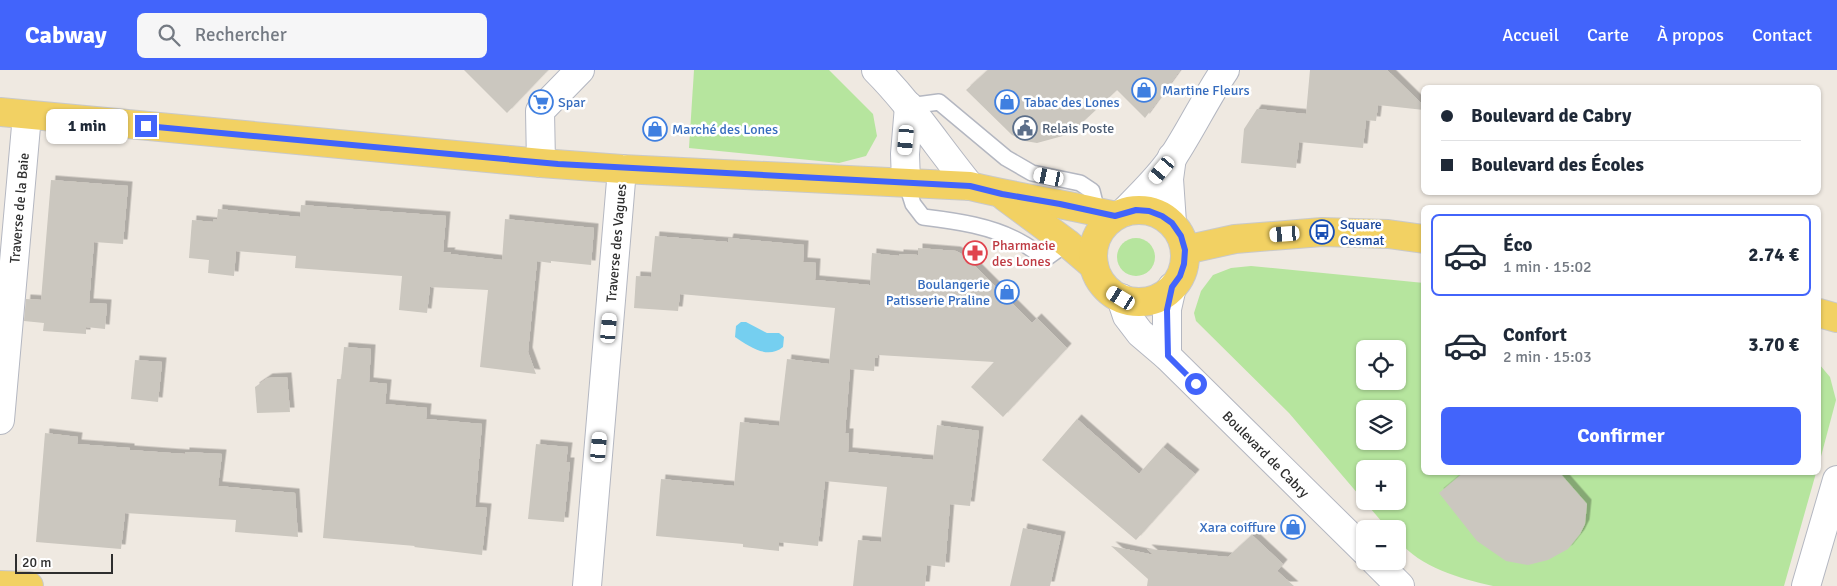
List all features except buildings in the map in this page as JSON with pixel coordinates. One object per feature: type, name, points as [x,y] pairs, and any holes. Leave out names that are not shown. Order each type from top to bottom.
[{"type":"main road","points":[[0,112],[541,163],[622,169],[970,186],[1002,194],[1112,213],[1136,210],[1149,211],[1162,216],[1172,223],[1181,236],[1185,250],[1184,264],[1180,276],[1172,287],[1161,296],[1135,302],[1121,298],[1109,291],[1099,280],[1094,266],[1093,251],[1096,238],[1112,213]]},
{"type":"main road","points":[[1002,194],[1094,266]]},
{"type":"main road","points":[[1185,250],[1234,239],[1322,232],[1388,234],[1421,239]]},
{"type":"main road","points":[[1821,314],[1837,318]]},
{"type":"main road","points":[[0,585],[29,586]]},
{"type":"street","points":[[541,163],[540,111],[580,70]]},
{"type":"street","points":[[876,70],[909,106],[939,148],[970,186]]},
{"type":"street","points":[[1112,213],[1142,194],[1172,158],[1208,95],[1225,70]]},
{"type":"street","points":[[906,182],[905,154],[909,106]]},
{"type":"street","name":"Traverse de la Baie","points":[[0,420],[27,115]]},
{"type":"street","points":[[1172,158],[1169,179],[1172,223]]},
{"type":"street","name":"Traverse des Vagues","points":[[587,586],[622,169]]},
{"type":"street","points":[[1168,356],[1167,310],[1172,287]]},
{"type":"street","name":"Boulevard de Cabry","points":[[1121,298],[1127,316],[1140,333],[1168,356],[1356,542]]},
{"type":"street","points":[[1806,586],[1837,480]]},
{"type":"street","points":[[1384,570],[1400,586]]},
{"type":"lane","points":[[909,106],[940,102],[1006,158],[1032,174],[1080,183],[1092,191],[1112,213]]},
{"type":"lane","points":[[906,182],[913,204],[922,217],[952,220],[995,232],[1022,242],[1045,259],[1067,243]]},
{"type":"green space","points":[[694,70],[829,70],[873,114],[877,136],[866,156],[839,163],[689,148]]},
{"type":"green space","points":[[1136,238],[1150,243],[1155,257],[1150,271],[1136,276],[1122,271],[1117,257],[1122,243]]},
{"type":"green space","points":[[1251,266],[1421,283],[1421,475],[1815,475],[1784,586],[1493,586],[1454,575],[1429,565],[1406,549],[1406,520],[1380,520],[1372,510],[1406,510],[1406,460],[1356,460],[1356,492],[1289,413],[1196,321],[1194,313],[1201,291],[1213,275],[1231,268]]},
{"type":"green space","points":[[1821,366],[1830,377],[1836,400],[1821,456]]},
{"type":"water","points":[[741,322],[746,322],[767,333],[779,333],[784,337],[783,347],[777,351],[764,352],[746,344],[735,337],[736,326]]},
{"type":"place","name":"Martine Fleurs","points":[[1144,90]]},
{"type":"place","name":"Spar","points":[[541,102]]},
{"type":"place","name":"Tabac des Lones","points":[[1007,102]]},
{"type":"place","name":"Relais Poste","points":[[1025,128]]},
{"type":"place","name":"Marché des Lones","points":[[655,129]]},
{"type":"place","name":"Square Cesmat","points":[[1322,232]]},
{"type":"place","name":"Pharmacie des Lones","points":[[975,253]]},
{"type":"place","name":"Boulangerie Patisserie Praline","points":[[1007,292]]},
{"type":"place","name":"Xara coiffure","points":[[1293,527]]},
{"type":"route","points":[[146,126],[622,169],[970,186],[1115,216],[1136,210],[1149,211],[1162,216],[1172,223],[1181,236],[1185,250],[1184,264],[1180,276],[1172,287],[1167,310],[1168,356],[1196,384]]}]
